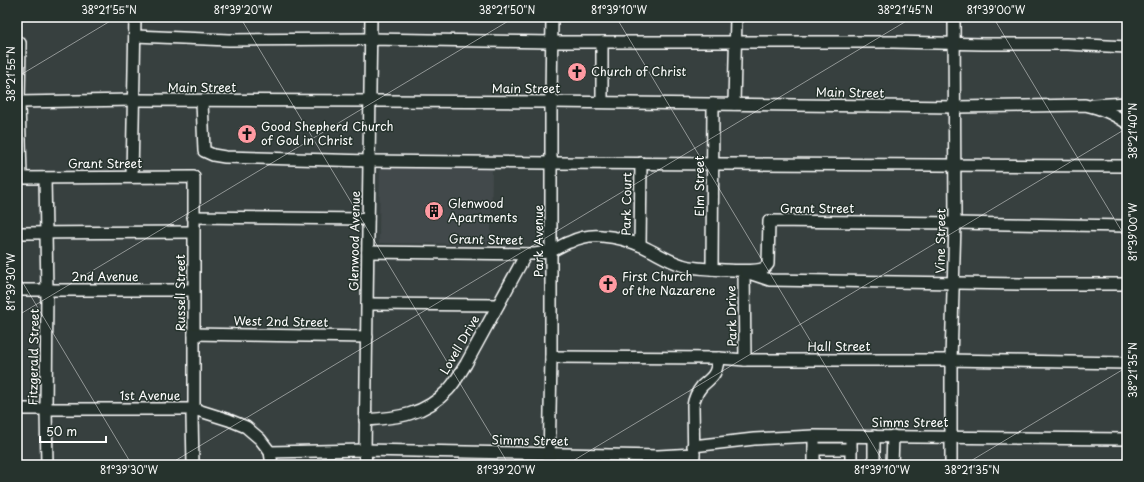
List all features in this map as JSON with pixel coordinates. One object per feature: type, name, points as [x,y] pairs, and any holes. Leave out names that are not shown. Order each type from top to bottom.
[{"type":"street","points":[[132,177],[135,17]]},
{"type":"street","name":"Glenwood Avenue","points":[[366,465],[365,420],[371,17]]},
{"type":"street","name":"Park Avenue","points":[[549,460],[552,251],[552,17]]},
{"type":"street","points":[[734,104],[736,17]]},
{"type":"street","name":"Vine Street","points":[[951,465],[951,360],[955,166],[954,17]]},
{"type":"street","points":[[135,36],[229,40],[371,39],[552,42],[893,42],[955,44],[1068,44],[1127,47]]},
{"type":"street","points":[[602,42],[602,102]]},
{"type":"street","points":[[19,178],[18,102],[20,43]]},
{"type":"street","name":"Main Street","points":[[18,102],[134,100],[602,102],[955,107],[1085,105],[1114,114],[1127,123]]},
{"type":"street","points":[[202,101],[204,151],[224,157],[369,161],[551,163],[1127,166]]},
{"type":"street","points":[[1085,105],[1127,102]]},
{"type":"street","name":"Elm Street","points":[[712,269],[713,104]]},
{"type":"street","name":"Park Court","points":[[640,246],[641,163]]},
{"type":"street","name":"Grant Street","points":[[19,178],[194,177]]},
{"type":"street","name":"Russell Street","points":[[193,465],[194,177]]},
{"type":"street","name":"Fitzgerald Street","points":[[45,178],[48,290],[46,409],[47,465]]},
{"type":"street","points":[[193,217],[368,219]]},
{"type":"street","name":"Grant Street","points":[[368,252],[536,254],[552,251],[579,238],[596,236],[612,237],[640,246],[663,258],[684,266],[744,271],[764,268],[768,264],[769,221],[954,222],[1127,226]]},
{"type":"street","points":[[17,233],[193,232]]},
{"type":"street","name":"Lovell Drive","points":[[365,420],[408,415],[423,409],[441,397],[448,390],[466,364],[526,254]]},
{"type":"street","points":[[744,271],[770,280],[1127,284]]},
{"type":"street","name":"Park Drive","points":[[744,271],[745,360]]},
{"type":"street","name":"2nd Avenue","points":[[17,290],[194,290]]},
{"type":"street","points":[[367,304],[498,305]]},
{"type":"street","name":"West 2nd Street","points":[[194,334],[367,337]]},
{"type":"street","name":"Hall Street","points":[[551,356],[719,358],[745,360],[951,360],[1127,363]]},
{"type":"street","name":"Park Drive","points":[[693,455],[692,406],[697,393],[715,373],[719,358]]},
{"type":"street","name":"1st Avenue","points":[[17,409],[194,409],[246,427],[260,439],[270,452]]},
{"type":"street","points":[[814,436],[814,465]]},
{"type":"street","name":"Simms Street","points":[[365,450],[549,460],[693,455],[754,439],[814,436],[1127,439]]},
{"type":"street","points":[[837,436],[837,449]]},
{"type":"street","points":[[851,436],[851,465]]},
{"type":"street","points":[[874,436],[874,465]]},
{"type":"street","points":[[892,465],[893,436]]},
{"type":"street","points":[[814,449],[851,448]]},
{"type":"street","points":[[272,465],[270,452],[365,450]]},
{"type":"shaded area","points":[[380,160],[492,161],[491,244],[379,243]]},
{"type":"place","name":"Church of Christ","points":[[577,72]]},
{"type":"place","name":"Good Shepherd Church of God in Christ","points":[[247,134]]},
{"type":"place","name":"Glenwood Apartments","points":[[434,211]]},
{"type":"place","name":"First Church of the Nazarene","points":[[608,284]]}]
